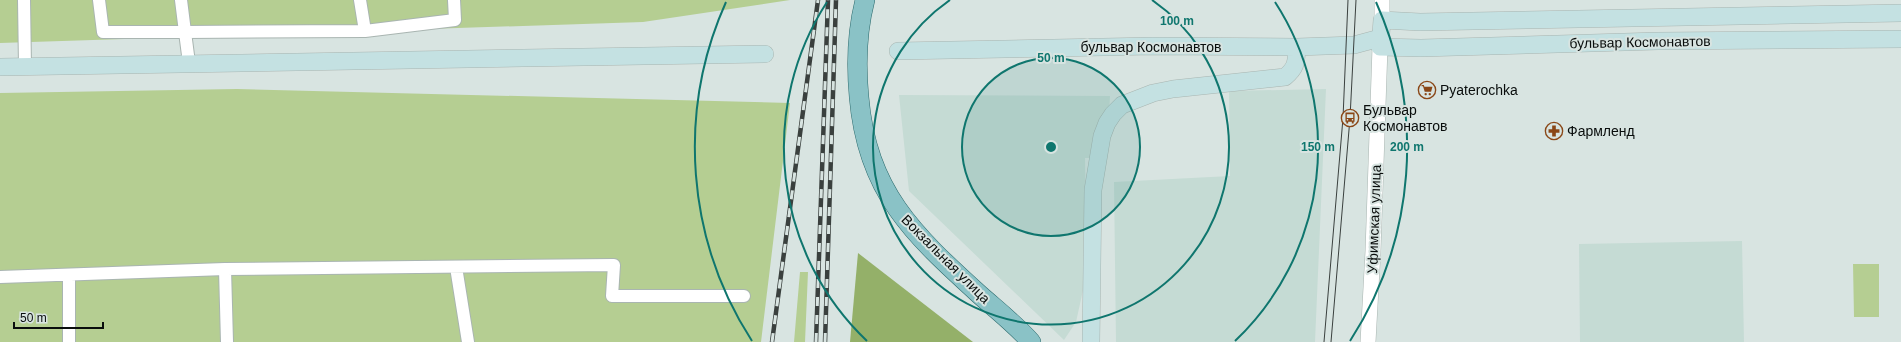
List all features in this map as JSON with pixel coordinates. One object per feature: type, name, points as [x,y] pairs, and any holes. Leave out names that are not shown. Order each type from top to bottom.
[{"type":"main road","name":"Вокзальная улица","points":[[865,0],[859,33],[858,91],[864,137],[876,174],[899,212],[916,232],[938,255],[1032,342]]},
{"type":"main road","name":"бульвар Космонавтов","points":[[1382,20],[1428,21],[1901,13]]},
{"type":"main road","name":"Уфимская улица","points":[[1380,42],[1382,20]]},
{"type":"main road","name":"бульвар Космонавтов","points":[[898,51],[1153,46],[1297,47],[1354,45],[1380,42],[1421,48],[1808,38],[1901,39]]},
{"type":"main road","points":[[1091,342],[1093,190],[1097,157],[1107,123],[1122,106],[1153,93],[1173,89],[1285,77],[1296,65],[1297,47]]},
{"type":"main road","points":[[0,67],[765,54]]},
{"type":"street","points":[[24,0],[25,67]]},
{"type":"street","points":[[99,0],[103,32],[366,31],[456,20],[454,0]]},
{"type":"street","points":[[181,0],[188,64]]},
{"type":"street","points":[[360,0],[366,31]]},
{"type":"street","name":"Уфимская улица","points":[[1382,0],[1382,20]]},
{"type":"street","name":"Уфимская улица","points":[[1368,342],[1380,42]]},
{"type":"street","points":[[0,278],[224,269],[614,265],[612,296],[744,296]]},
{"type":"street","points":[[456,267],[468,342]]},
{"type":"street","points":[[224,269],[227,342]]},
{"type":"street","points":[[69,276],[69,342]]},
{"type":"shaded area","points":[[1326,89],[1315,342],[1116,342],[1114,182],[1230,176],[1229,91]]},
{"type":"shaded area","points":[[899,95],[1110,96],[1108,132],[1101,158],[1085,158],[1087,272],[1076,322],[1064,340],[909,191]]},
{"type":"shaded area","points":[[1742,241],[1744,342],[1580,342],[1579,244]]},
{"type":"green space","points":[[0,0],[790,0],[643,22],[0,43]]},
{"type":"green space","points":[[237,89],[790,103],[761,342],[0,342],[0,93]]},
{"type":"green space","points":[[858,253],[973,342],[850,342]]},
{"type":"green space","points":[[1853,264],[1879,264],[1879,317],[1854,317]]},
{"type":"green space","points":[[800,272],[808,272],[805,342],[794,342]]},
{"type":"tram line","points":[[1324,342],[1343,118],[1348,0]]},
{"type":"tram line","points":[[1331,342],[1350,118],[1356,0]]},
{"type":"railway","points":[[772,342],[818,0]]},
{"type":"railway","points":[[816,342],[828,0]]},
{"type":"railway","points":[[825,342],[836,0]]},
{"type":"place","name":"Pyaterochka","points":[[1427,90]]},
{"type":"place","name":"Бульвар Космонавтов","points":[[1350,118]]},
{"type":"place","name":"Фармленд","points":[[1554,131]]}]
